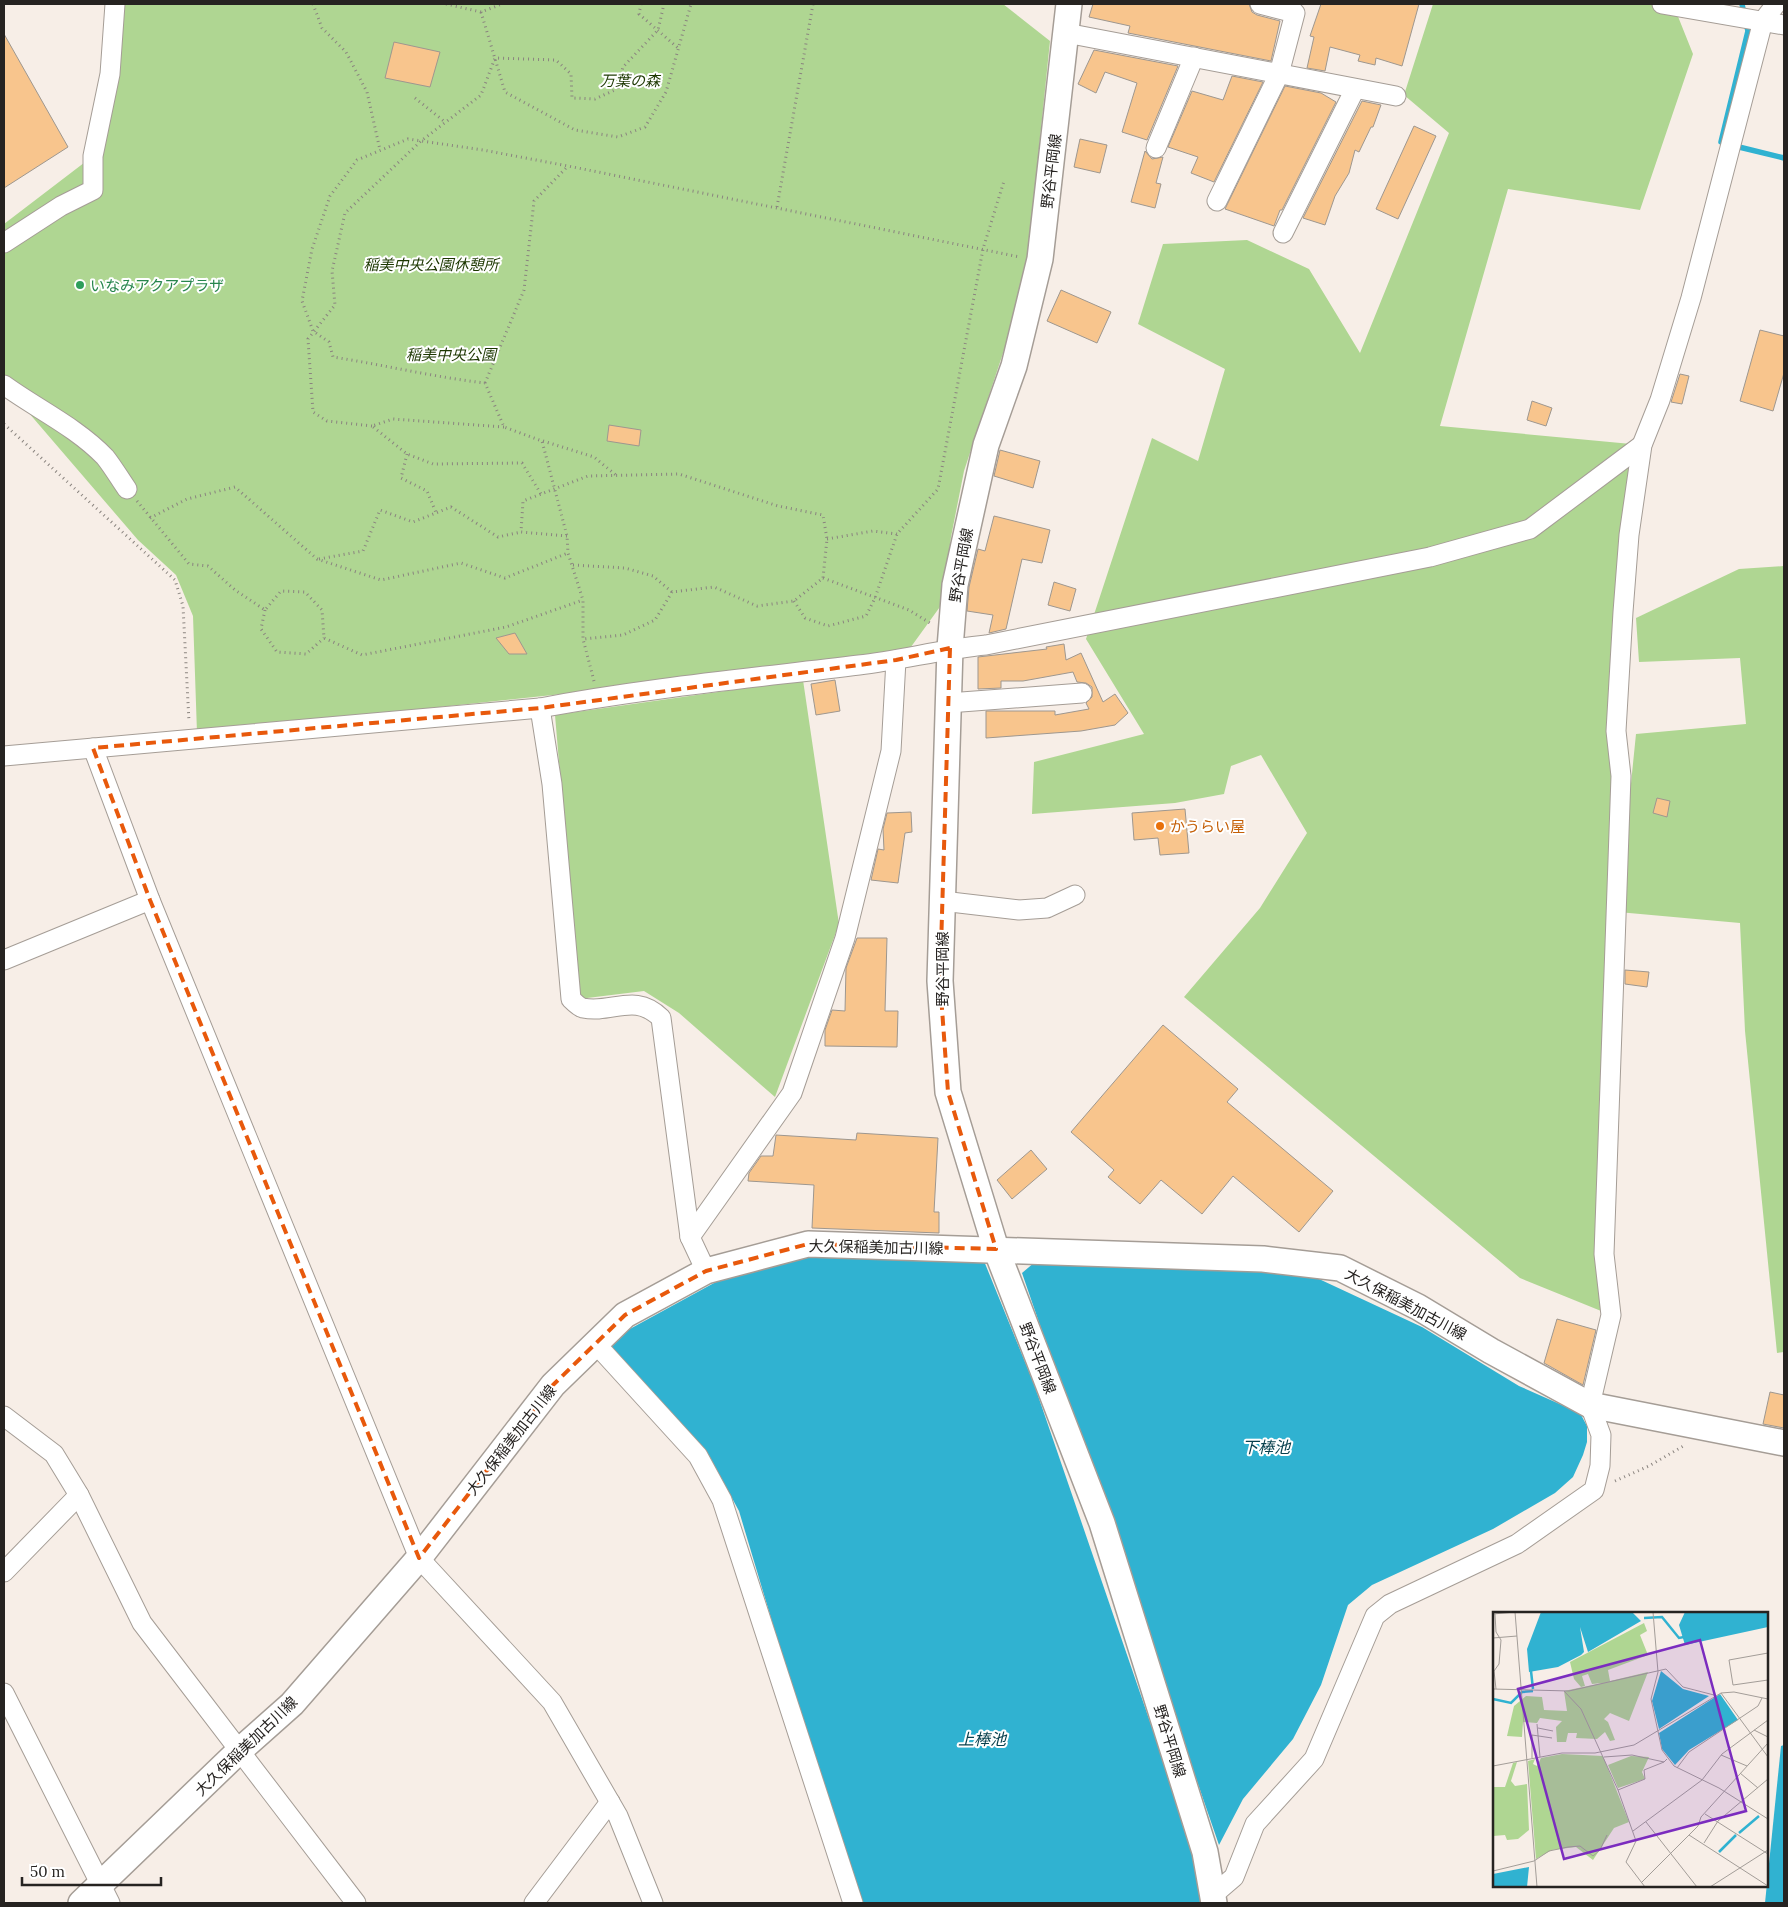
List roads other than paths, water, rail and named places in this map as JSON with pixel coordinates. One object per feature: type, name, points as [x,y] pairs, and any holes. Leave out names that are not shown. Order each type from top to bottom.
[{"type":"main road","name":"野谷平岡線","points":[[1069,4],[1040,259],[1014,366],[986,444],[955,585],[950,648],[940,982],[948,1092],[996,1249],[1102,1523],[1205,1852],[1214,1899]]},
{"type":"main road","name":"大久保稲美加古川線","points":[[81,1903],[106,1894],[239,1751],[292,1704],[419,1558],[553,1385],[625,1314],[706,1272],[808,1244],[1263,1259],[1340,1268],[1418,1307],[1491,1351],[1590,1406],[1784,1443]]},
{"type":"street","points":[[4,243],[61,206],[93,190],[92,156],[110,74],[116,4]]},
{"type":"street","points":[[1217,201],[1279,74],[1295,13],[1260,4]]},
{"type":"street","points":[[1662,4],[1784,25]]},
{"type":"street","points":[[1214,1899],[1234,1878],[1255,1824],[1314,1759],[1375,1616],[1390,1604],[1517,1544],[1594,1490],[1600,1466],[1601,1435],[1590,1406],[1611,1315],[1604,1254],[1622,776],[1616,731],[1629,535],[1642,445],[1660,400],[1692,298],[1764,21],[1776,4]]},
{"type":"street","points":[[1066,33],[1396,96]]},
{"type":"street","points":[[1156,148],[1194,57]]},
{"type":"street","points":[[1283,233],[1356,89]]},
{"type":"street","points":[[4,385],[37,409],[69,427],[105,458],[127,489]]},
{"type":"street","points":[[4,756],[540,708],[598,697],[896,660],[950,648],[996,643],[1430,557],[1514,534],[1530,529],[1642,445]]},
{"type":"street","points":[[690,1237],[792,1094],[845,938],[891,751],[896,660]]},
{"type":"street","points":[[948,703],[1082,692]]},
{"type":"street","points":[[540,708],[552,784],[570,999],[582,1008],[640,1005],[651,1008],[661,1018],[690,1237],[706,1272]]},
{"type":"street","points":[[93,748],[150,900],[419,1558],[552,1702],[618,1816],[653,1903]]},
{"type":"street","points":[[942,901],[1019,910],[1047,908],[1075,896]]},
{"type":"street","points":[[4,960],[150,900]]},
{"type":"street","points":[[595,1343],[698,1456],[722,1500],[853,1903]]},
{"type":"street","points":[[4,1416],[54,1454],[79,1495],[142,1623],[356,1903]]},
{"type":"street","points":[[4,1572],[79,1495]]},
{"type":"street","points":[[4,1693],[106,1894]]},
{"type":"street","points":[[534,1903],[610,1802]]},
{"type":"water","name":"上棒池","points":[[825,1250],[984,1261],[1034,1384],[1194,1850],[1202,1903],[862,1903],[788,1675],[739,1511],[707,1452],[611,1346],[628,1330],[736,1271]]},
{"type":"water","name":"下棒池","points":[[1035,1262],[1249,1270],[1319,1279],[1422,1327],[1519,1386],[1580,1413],[1587,1426],[1587,1442],[1573,1477],[1555,1493],[1493,1529],[1372,1585],[1348,1605],[1321,1685],[1293,1739],[1243,1799],[1219,1845],[1022,1273]]},
{"type":"water","points":[[1784,1745],[1784,1903],[1765,1903],[1768,1887],[1781,1746]]},
{"type":"waterway","points":[[1742,4],[1744,14]]},
{"type":"waterway","points":[[1721,142],[1748,31],[1746,23]]},
{"type":"waterway","points":[[1739,147],[1784,158]]},
{"type":"place","name":"いなみアクアプラザ","points":[[80,285]]},
{"type":"place","name":"かうらい屋","points":[[1160,826]]},
{"type":"park label","name":"万葉の森","points":[[630,80]]},
{"type":"park label","name":"稲美中央公園休憩所","points":[[431,264]]},
{"type":"park label","name":"稲美中央公園","points":[[451,354]]}]
